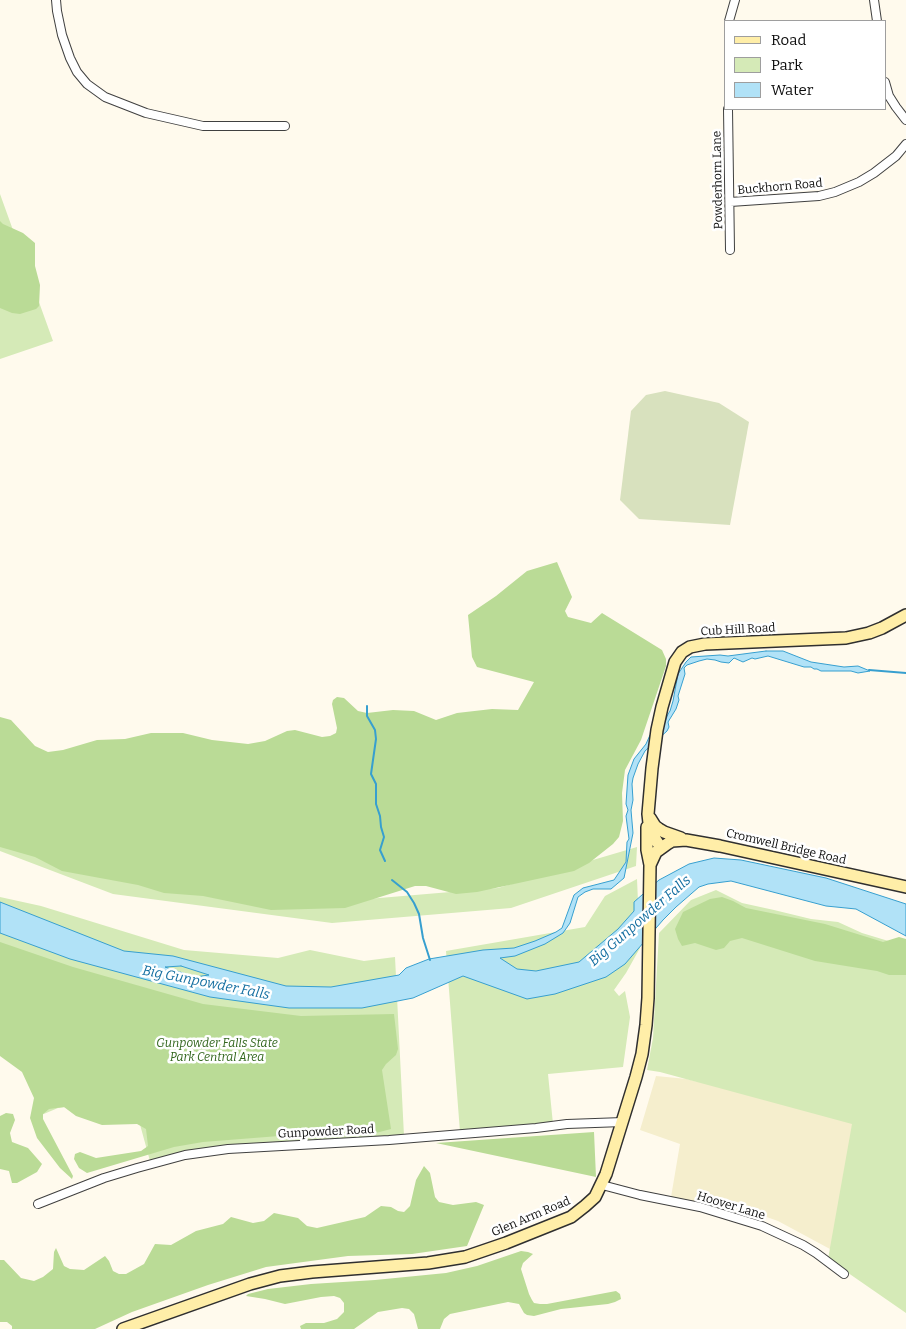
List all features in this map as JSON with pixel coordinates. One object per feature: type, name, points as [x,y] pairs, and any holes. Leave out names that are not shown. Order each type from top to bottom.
[{"type":"main road","name":"Cub Hill Road","points":[[661,848],[652,834],[649,823],[652,768],[662,707],[675,662],[682,652],[691,647],[721,643],[846,638],[869,633],[906,615]]},
{"type":"main road","points":[[648,814],[659,829],[686,840]]},
{"type":"main road","name":"Glen Arm Road","points":[[123,1329],[250,1284],[273,1278],[312,1272],[428,1264],[478,1253],[571,1217],[590,1202],[602,1185],[610,1163],[636,1077],[645,1037],[648,998],[650,870],[646,838],[648,814]]},
{"type":"main road","name":"Cromwell Bridge Road","points":[[661,848],[672,841],[686,840],[752,852],[906,887]]},
{"type":"main road","points":[[650,870],[653,857],[661,848]]},
{"type":"street","points":[[56,0],[62,34],[77,72],[87,84],[105,97],[146,113],[203,126],[285,126]]},
{"type":"street","points":[[729,20],[735,0]]},
{"type":"street","points":[[874,0],[877,20]]},
{"type":"street","points":[[886,86],[889,96],[906,120]]},
{"type":"street","name":"Powderhorn Lane","points":[[728,110],[730,250]]},
{"type":"street","name":"Buckhorn Road","points":[[730,202],[800,198],[835,192],[859,182],[874,173],[896,156],[906,144]]},
{"type":"street","name":"Gunpowder Road","points":[[38,1204],[104,1178],[185,1155],[228,1149],[389,1140],[567,1124],[623,1122]]},
{"type":"street","name":"Hoover Lane","points":[[602,1185],[700,1207],[762,1226],[810,1249],[844,1274]]},
{"type":"shaded area","points":[[851,985],[906,1308],[830,1249],[778,1221],[758,1214],[671,1197],[680,1144],[640,1130],[656,1076],[698,1082]]},
{"type":"green space","points":[[0,194],[53,341],[0,359]]},
{"type":"green space","points":[[0,221],[23,233],[35,243],[35,266],[40,285],[39,306],[36,309],[20,314],[0,308]]},
{"type":"green space","points":[[665,391],[719,403],[749,422],[730,525],[639,519],[620,500],[631,411],[646,395]]},
{"type":"green space","points":[[557,562],[572,597],[565,611],[568,617],[591,623],[602,613],[662,650],[666,659],[666,666],[641,740],[625,770],[622,793],[623,821],[619,837],[589,863],[574,871],[477,892],[456,894],[426,886],[415,886],[345,908],[271,910],[203,896],[164,893],[138,885],[62,871],[35,857],[0,847],[0,717],[11,720],[35,746],[48,752],[63,750],[97,740],[125,739],[151,733],[183,733],[212,740],[248,744],[265,741],[287,731],[295,730],[322,737],[330,736],[336,733],[337,728],[332,704],[333,700],[337,697],[344,698],[358,711],[367,713],[393,710],[414,711],[436,720],[457,713],[492,709],[518,710],[534,682],[477,667],[472,657],[468,615],[496,596],[527,571]]},
{"type":"green space","points":[[0,832],[320,903],[498,888],[637,847],[636,866],[511,908],[332,923],[113,894],[0,851]]},
{"type":"green space","points":[[637,879],[640,948],[614,990],[619,996],[625,991],[630,1017],[623,1067],[548,1074],[553,1124],[460,1132],[446,951],[585,927],[605,896]]},
{"type":"green space","points":[[716,890],[742,903],[811,919],[838,922],[862,933],[895,943],[906,944],[906,1313],[828,1259],[852,1124],[647,1070],[653,1038],[659,933],[691,900]]},
{"type":"green space","name":"Gunpowder Falls State Park Central Area","points":[[0,897],[41,906],[184,950],[278,958],[310,950],[364,961],[395,957],[404,1136],[202,1150],[175,1154],[150,1161],[133,1099],[58,1108],[39,1116],[64,1046],[0,1021]]},
{"type":"green space","points":[[722,897],[746,908],[825,924],[883,942],[899,937],[906,939],[906,975],[889,975],[877,971],[815,961],[742,938],[730,941],[724,948],[716,950],[695,943],[682,946],[675,929],[683,912],[710,899]]},
{"type":"green space","name":"Gunpowder Falls State Park Central Area","points":[[0,942],[73,967],[203,1004],[301,1016],[394,1014],[398,1049],[396,1055],[382,1070],[391,1129],[372,1134],[279,1136],[203,1142],[174,1147],[87,1173],[79,1168],[74,1159],[75,1154],[80,1152],[96,1158],[141,1151],[148,1146],[146,1129],[137,1124],[102,1125],[76,1116],[64,1107],[49,1109],[43,1114],[43,1119],[73,1176],[72,1179],[60,1168],[37,1138],[30,1118],[34,1098],[22,1072],[0,1056]]},
{"type":"green space","points":[[6,1113],[13,1114],[15,1120],[10,1133],[12,1142],[28,1148],[42,1164],[37,1172],[17,1183],[12,1183],[9,1171],[0,1169],[0,1116]]},
{"type":"green space","points":[[594,1132],[596,1177],[436,1143]]},
{"type":"green space","points":[[424,1166],[430,1173],[435,1197],[439,1202],[453,1205],[476,1202],[484,1205],[467,1246],[412,1254],[348,1256],[266,1267],[132,1312],[95,1329],[12,1329],[12,1326],[7,1322],[0,1322],[0,1260],[4,1260],[21,1278],[34,1281],[53,1269],[56,1248],[64,1266],[70,1269],[84,1270],[105,1256],[113,1271],[119,1274],[126,1274],[144,1264],[155,1244],[171,1245],[196,1231],[223,1224],[231,1217],[253,1223],[264,1221],[274,1213],[298,1218],[307,1226],[317,1228],[365,1217],[381,1206],[391,1207],[404,1212],[410,1206],[416,1180]]},
{"type":"green space","points":[[521,1251],[533,1254],[523,1263],[521,1269],[534,1303],[547,1304],[616,1291],[620,1294],[621,1299],[608,1304],[561,1309],[534,1316],[524,1313],[519,1304],[508,1302],[450,1314],[444,1319],[440,1329],[418,1329],[414,1314],[409,1309],[402,1308],[378,1312],[354,1329],[301,1329],[300,1326],[306,1323],[324,1323],[337,1319],[344,1312],[344,1303],[340,1298],[334,1296],[285,1304],[246,1296],[268,1289],[311,1284],[446,1273],[477,1266]]},
{"type":"water","name":"Big Gunpowder Falls","points":[[766,651],[783,651],[811,662],[844,667],[858,666],[870,671],[858,673],[851,671],[821,671],[768,656],[752,658],[743,662],[734,658],[729,663],[707,659],[687,665],[684,668],[685,674],[676,709],[668,722],[669,727],[645,751],[633,778],[631,810],[633,833],[624,878],[611,889],[593,889],[578,897],[570,923],[563,933],[545,944],[515,956],[500,958],[517,969],[536,971],[579,962],[618,929],[634,911],[634,902],[659,880],[689,864],[714,858],[741,860],[826,878],[906,904],[906,936],[856,909],[826,906],[731,881],[699,887],[663,920],[625,964],[606,977],[555,994],[527,999],[463,976],[413,998],[362,1008],[289,1008],[210,997],[70,959],[0,933],[0,902],[124,951],[173,956],[286,986],[331,987],[399,975],[406,968],[429,959],[483,950],[514,948],[535,941],[562,928],[574,895],[583,888],[614,880],[626,862],[627,842],[629,839],[626,816],[628,810],[626,804],[628,775],[634,759],[646,744],[650,735],[662,730],[673,701],[678,674],[686,662],[691,657],[728,656]],"holes":[[[181,966],[209,975],[195,977],[165,967]]]},
{"type":"waterway","points":[[869,670],[906,673]]},
{"type":"waterway","points":[[367,706],[367,716],[375,730],[376,739],[371,774],[376,784],[376,804],[384,837],[380,850],[385,861]]},
{"type":"waterway","points":[[392,880],[407,892],[414,903],[419,914],[423,938],[430,960]]}]
